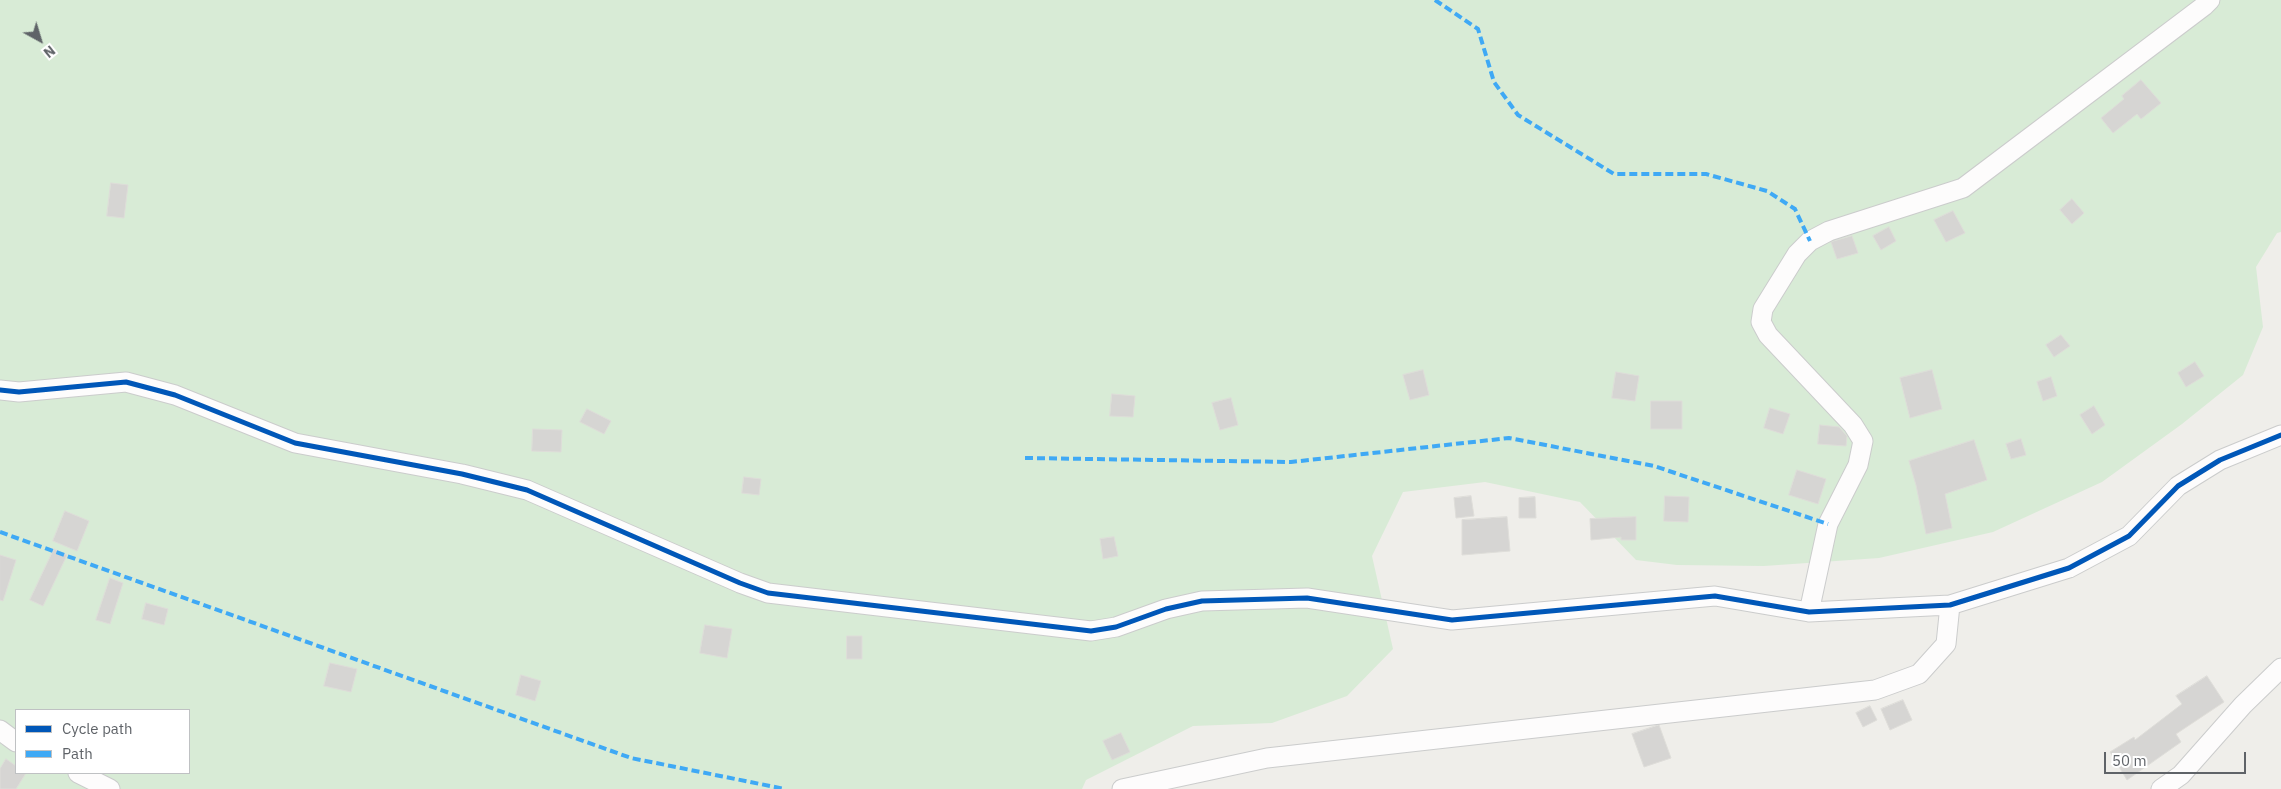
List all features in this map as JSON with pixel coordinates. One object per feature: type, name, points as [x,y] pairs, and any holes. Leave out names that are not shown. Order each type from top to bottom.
[{"type":"street","points":[[1808,612],[1828,524],[1858,465],[1863,440],[1853,426],[1768,335],[1761,322],[1763,309],[1796,254],[1810,241],[1830,231],[1962,188],[2210,0]]},
{"type":"street","points":[[0,390],[19,392],[126,382],[175,395],[295,443],[462,474],[527,490],[740,583],[768,592],[1091,631],[1116,627],[1166,609],[1202,601],[1298,598],[1452,620],[1715,596],[1808,612],[1950,605],[2069,568],[2129,536],[2178,486],[2220,460],[2281,435]]},
{"type":"street","points":[[1122,789],[1267,758],[1875,690],[1919,674],[1946,644],[1950,605]]},
{"type":"street","points":[[2161,789],[2181,775],[2243,705],[2281,668]]},
{"type":"street","points":[[0,730],[15,741]]},
{"type":"street","points":[[80,774],[110,789]]},
{"type":"green space","points":[[0,0],[2281,0],[2281,232],[2277,233],[2256,267],[2263,327],[2243,375],[2182,424],[2102,482],[1993,532],[1879,558],[1764,566],[1677,565],[1636,560],[1580,502],[1485,482],[1403,492],[1372,556],[1393,649],[1347,696],[1272,723],[1193,726],[1086,780],[1082,789],[0,789]]},
{"type":"building","points":[[2141,80],[2161,103],[2141,119],[2137,114],[2113,133],[2101,118],[2124,99],[2122,96]]},
{"type":"building","points":[[111,183],[128,185],[124,218],[107,216]]},
{"type":"building","points":[[2072,199],[2084,213],[2072,224],[2060,210]]},
{"type":"building","points":[[1953,211],[1965,233],[1946,242],[1934,220]]},
{"type":"building","points":[[1889,227],[1896,241],[1881,250],[1873,236]]},
{"type":"building","points":[[1852,236],[1858,253],[1837,259],[1831,242]]},
{"type":"building","points":[[2061,335],[2070,346],[2054,357],[2046,345]]},
{"type":"building","points":[[2195,362],[2204,376],[2186,387],[2178,373]]},
{"type":"building","points":[[1423,370],[1429,395],[1410,400],[1403,375]]},
{"type":"building","points":[[1932,370],[1942,409],[1910,418],[1900,378]]},
{"type":"building","points":[[1616,372],[1639,376],[1635,401],[1612,398]]},
{"type":"building","points":[[2051,377],[2057,396],[2043,401],[2037,382]]},
{"type":"building","points":[[1112,394],[1135,396],[1133,417],[1110,416]]},
{"type":"building","points":[[1231,398],[1238,425],[1220,430],[1212,403]]},
{"type":"building","points":[[1651,401],[1682,401],[1682,429],[1651,429]]},
{"type":"building","points":[[2094,406],[2105,425],[2092,434],[2080,415]]},
{"type":"building","points":[[1770,408],[1790,414],[1783,434],[1764,428]]},
{"type":"building","points":[[587,409],[611,421],[604,434],[580,422]]},
{"type":"building","points":[[1820,425],[1839,427],[1847,436],[1846,446],[1818,444]]},
{"type":"building","points":[[533,429],[562,430],[561,452],[532,451]]},
{"type":"building","points":[[2021,439],[2026,455],[2011,459],[2006,444]]},
{"type":"building","points":[[1974,440],[1987,480],[1945,494],[1952,528],[1926,534],[1909,461]]},
{"type":"building","points":[[1797,470],[1826,479],[1818,504],[1789,495]]},
{"type":"building","points":[[744,477],[761,479],[759,495],[742,493]]},
{"type":"building","points":[[1471,496],[1474,516],[1456,518],[1454,498]]},
{"type":"building","points":[[1665,496],[1689,497],[1688,522],[1664,521]]},
{"type":"building","points":[[1535,497],[1536,518],[1519,518],[1519,498]]},
{"type":"building","points":[[65,511],[89,521],[77,551],[53,541]]},
{"type":"building","points":[[1507,517],[1510,551],[1462,555],[1462,520]]},
{"type":"building","points":[[1636,517],[1636,540],[1621,540],[1621,537],[1591,540],[1590,519]]},
{"type":"building","points":[[1114,537],[1118,556],[1103,559],[1100,539]]},
{"type":"building","points":[[54,549],[67,555],[43,606],[30,600]]},
{"type":"building","points":[[0,555],[16,560],[3,601],[0,600]]},
{"type":"building","points":[[110,578],[123,583],[110,624],[96,620]]},
{"type":"building","points":[[146,603],[168,609],[164,625],[142,619]]},
{"type":"building","points":[[705,625],[732,629],[727,658],[700,653]]},
{"type":"building","points":[[847,636],[862,636],[862,659],[847,659]]},
{"type":"building","points":[[330,663],[357,669],[351,692],[324,686]]},
{"type":"building","points":[[521,675],[541,681],[535,701],[516,695]]},
{"type":"building","points":[[2207,676],[2224,702],[2176,734],[2181,742],[2127,780],[2110,752],[2134,737],[2135,740],[2182,704],[2176,696]]},
{"type":"building","points":[[1903,700],[1912,720],[1890,730],[1881,709]]},
{"type":"building","points":[[1870,706],[1877,720],[1863,727],[1856,713]]},
{"type":"building","points":[[1659,725],[1671,758],[1644,767],[1632,734]]},
{"type":"building","points":[[1121,733],[1130,752],[1112,760],[1103,741]]},
{"type":"building","points":[[6,759],[15,765],[15,774],[25,774],[16,789],[0,789],[0,769]]},
{"type":"marked path","points":[[1435,0],[1478,29],[1494,82],[1518,115],[1614,174],[1706,174],[1767,191],[1795,209],[1810,241]]},
{"type":"marked path","points":[[1025,458],[1291,462],[1509,438],[1654,466],[1828,524]]},
{"type":"marked path","points":[[0,532],[631,758],[785,789]]},
{"type":"cycle path","points":[[0,390],[19,392],[126,382],[175,395],[295,443],[462,474],[527,490],[740,583],[768,593],[1091,631],[1116,627],[1166,609],[1202,601],[1307,598],[1452,620],[1715,596],[1809,612],[1950,605],[2069,568],[2129,536],[2178,486],[2220,460],[2281,435]]}]
